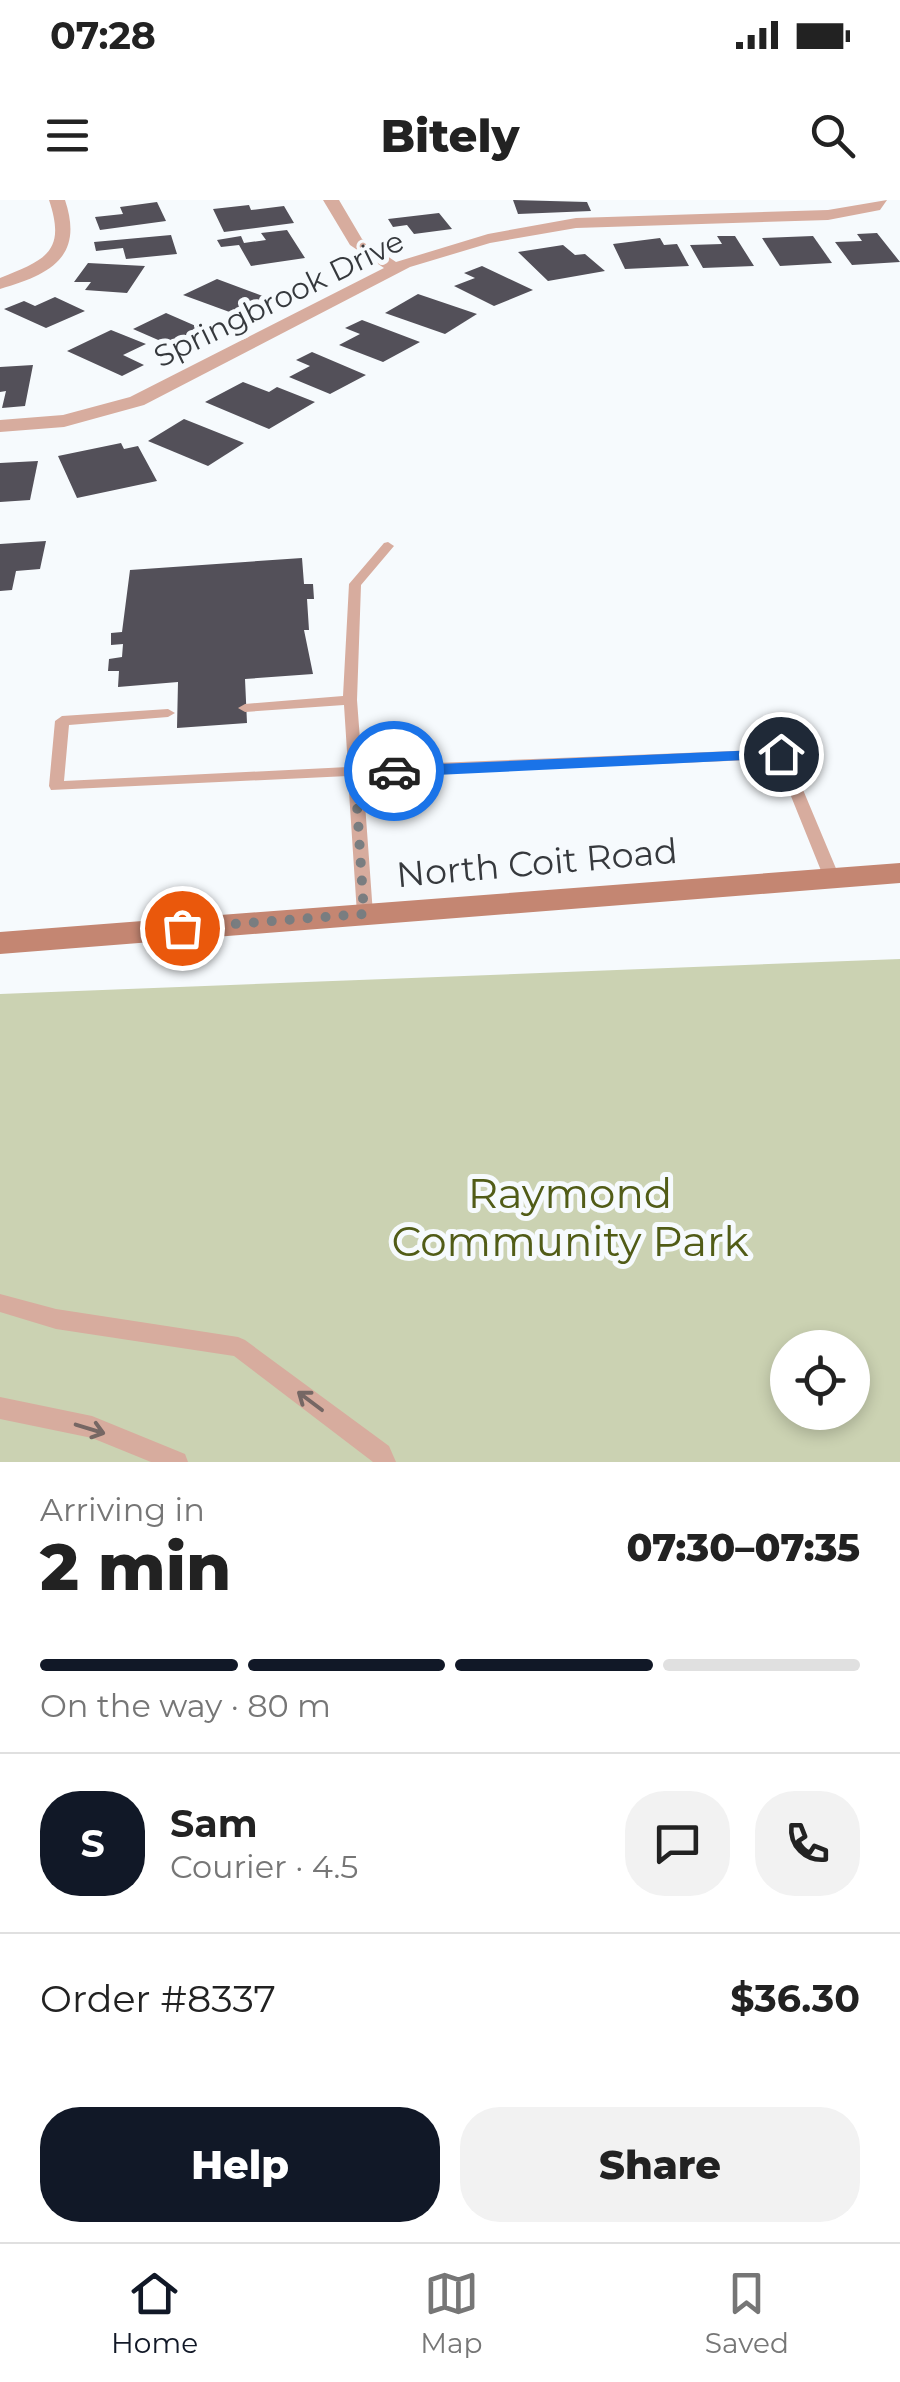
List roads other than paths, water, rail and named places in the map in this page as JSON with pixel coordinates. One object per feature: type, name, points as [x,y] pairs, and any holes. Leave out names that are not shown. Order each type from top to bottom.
[{"type":"main road","name":"North Coit Road","points":[[0,943],[900,874]]},
{"type":"street","points":[[0,284],[43,266],[61,250],[65,224],[57,200]]},
{"type":"street","points":[[331,200],[356,242],[394,268]]},
{"type":"street","points":[[632,200],[641,221]]},
{"type":"street","name":"Springbrook Drive","points":[[0,426],[64,421],[137,400],[394,268],[488,239],[576,224],[828,216],[875,207],[880,200]]},
{"type":"lane","points":[[364,914],[350,700],[355,584],[388,546]]},
{"type":"lane","points":[[246,708],[350,700]]},
{"type":"lane","points":[[168,713],[62,721],[56,786],[268,772],[355,773],[781,754],[832,878]]},
{"type":"lane","points":[[0,1303],[56,1319],[238,1347],[381,1454],[384,1462]]},
{"type":"lane","points":[[0,1408],[92,1427],[176,1462]]},
{"type":"park label","name":"Raymond Community Park","points":[[570,1217]]}]
